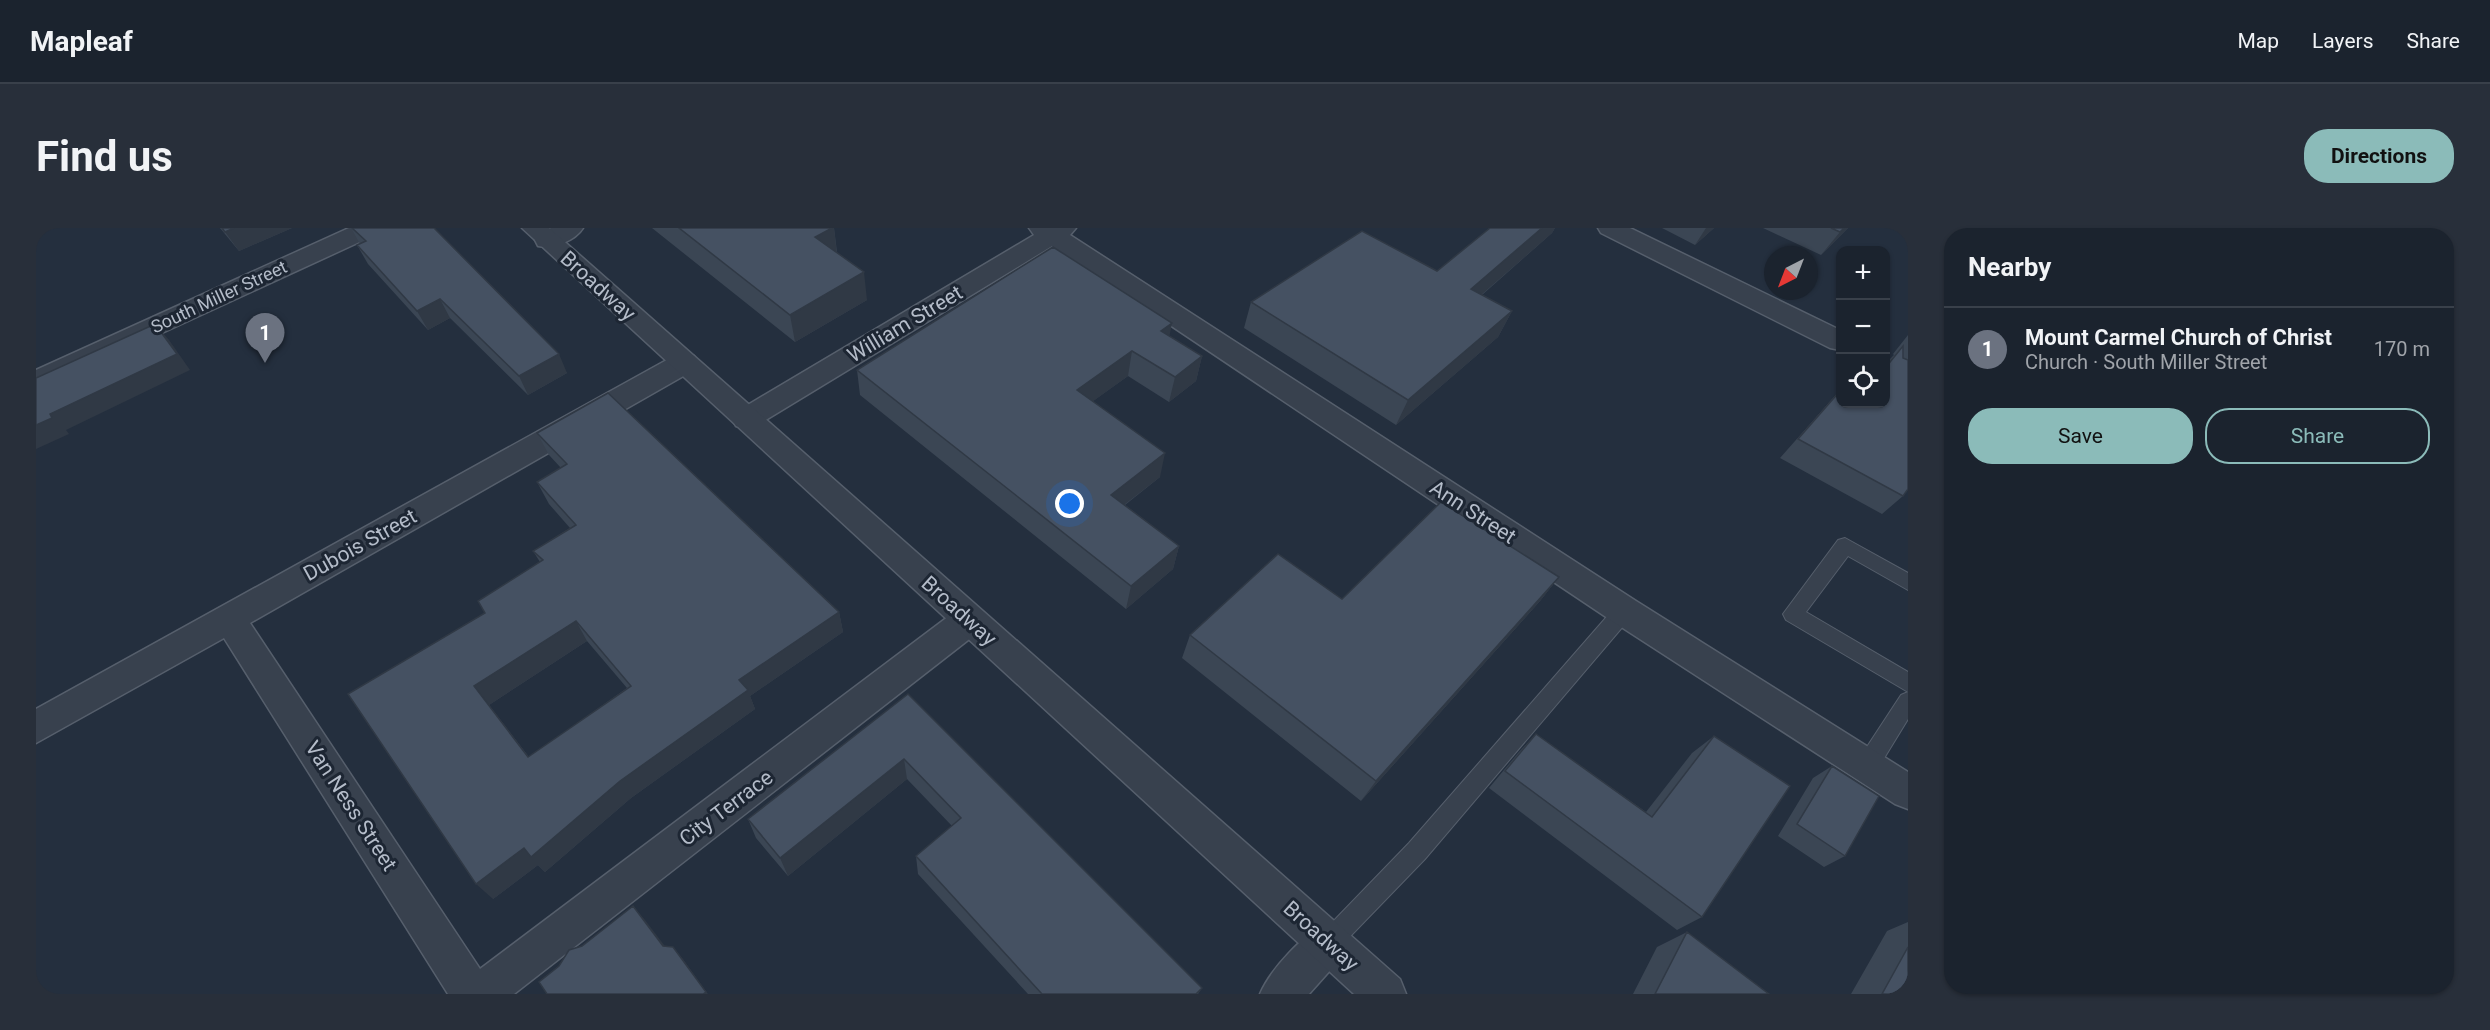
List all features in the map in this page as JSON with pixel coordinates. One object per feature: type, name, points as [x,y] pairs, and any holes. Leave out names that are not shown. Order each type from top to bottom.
[{"type":"street","name":"South Miller Street","points":[[36,381],[370,228]]},
{"type":"street","points":[[540,234],[571,228]]},
{"type":"street","points":[[1610,228],[1836,339]]},
{"type":"street","name":"William Street","points":[[746,419],[1052,230]]},
{"type":"street","name":"Ann Street","points":[[1052,230],[1624,611],[1908,792]]},
{"type":"street","name":"Broadway","points":[[540,234],[1385,994]]},
{"type":"street","name":"Dubois Street","points":[[36,728],[684,363]]},
{"type":"street","name":"Van Ness Street","points":[[229,618],[472,994]]},
{"type":"street","name":"City Terrace","points":[[481,994],[969,620]]},
{"type":"street","points":[[1281,994],[1328,943]]},
{"type":"lane","points":[[1908,582],[1845,544],[1793,614],[1908,683]]},
{"type":"lane","points":[[1328,943],[1418,851],[1624,611]]},
{"type":"lane","points":[[1867,766],[1908,701]]},
{"type":"building","points":[[222,228],[234,228],[225,232]]},
{"type":"building","points":[[352,228],[434,228],[559,354],[519,376],[440,299],[417,311],[357,245],[366,241]]},
{"type":"building","points":[[679,228],[832,228],[815,237],[864,272],[790,315]]},
{"type":"building","points":[[1490,228],[1542,228],[1471,289],[1512,311],[1408,400],[1251,302],[1362,231],[1437,271]]},
{"type":"building","points":[[1831,228],[1844,228],[1840,232]]},
{"type":"building","points":[[1053,247],[1172,323],[1161,331],[1202,356],[1175,377],[1132,351],[1077,390],[1165,453],[1111,495],[1179,546],[1131,586],[857,370]]},
{"type":"building","points":[[155,324],[177,354],[50,414],[52,418],[36,425],[36,378]]},
{"type":"building","points":[[1903,346],[1903,358],[1908,360],[1908,489],[1903,496],[1798,439],[1836,396],[1836,408],[1890,408],[1890,362]]},
{"type":"building","points":[[608,393],[839,612],[739,680],[748,690],[620,781],[531,857],[524,848],[476,884],[348,694],[485,613],[478,601],[543,560],[533,551],[576,525],[537,482],[567,464],[537,433]],"holes":[[[576,621],[631,686],[528,757],[474,686]]]},
{"type":"building","points":[[1441,502],[1559,577],[1376,781],[1190,635],[1278,554],[1342,599]]},
{"type":"building","points":[[908,694],[1202,988],[1196,994],[1042,994],[916,856],[961,818],[904,759],[780,858],[748,819]]},
{"type":"building","points":[[1536,734],[1652,817],[1714,736],[1790,786],[1702,917],[1505,771]]},
{"type":"building","points":[[1832,766],[1879,796],[1845,856],[1797,824]]},
{"type":"building","points":[[633,906],[663,946],[673,947],[706,992],[703,994],[547,994],[539,982],[559,966],[569,950],[582,946]]},
{"type":"building","points":[[1687,932],[1769,994],[1655,994]]},
{"type":"building","points":[[1908,947],[1908,994],[1882,994]]},
{"type":"place","name":"Mount Carmel Church of Christ","points":[[265,363]]}]
